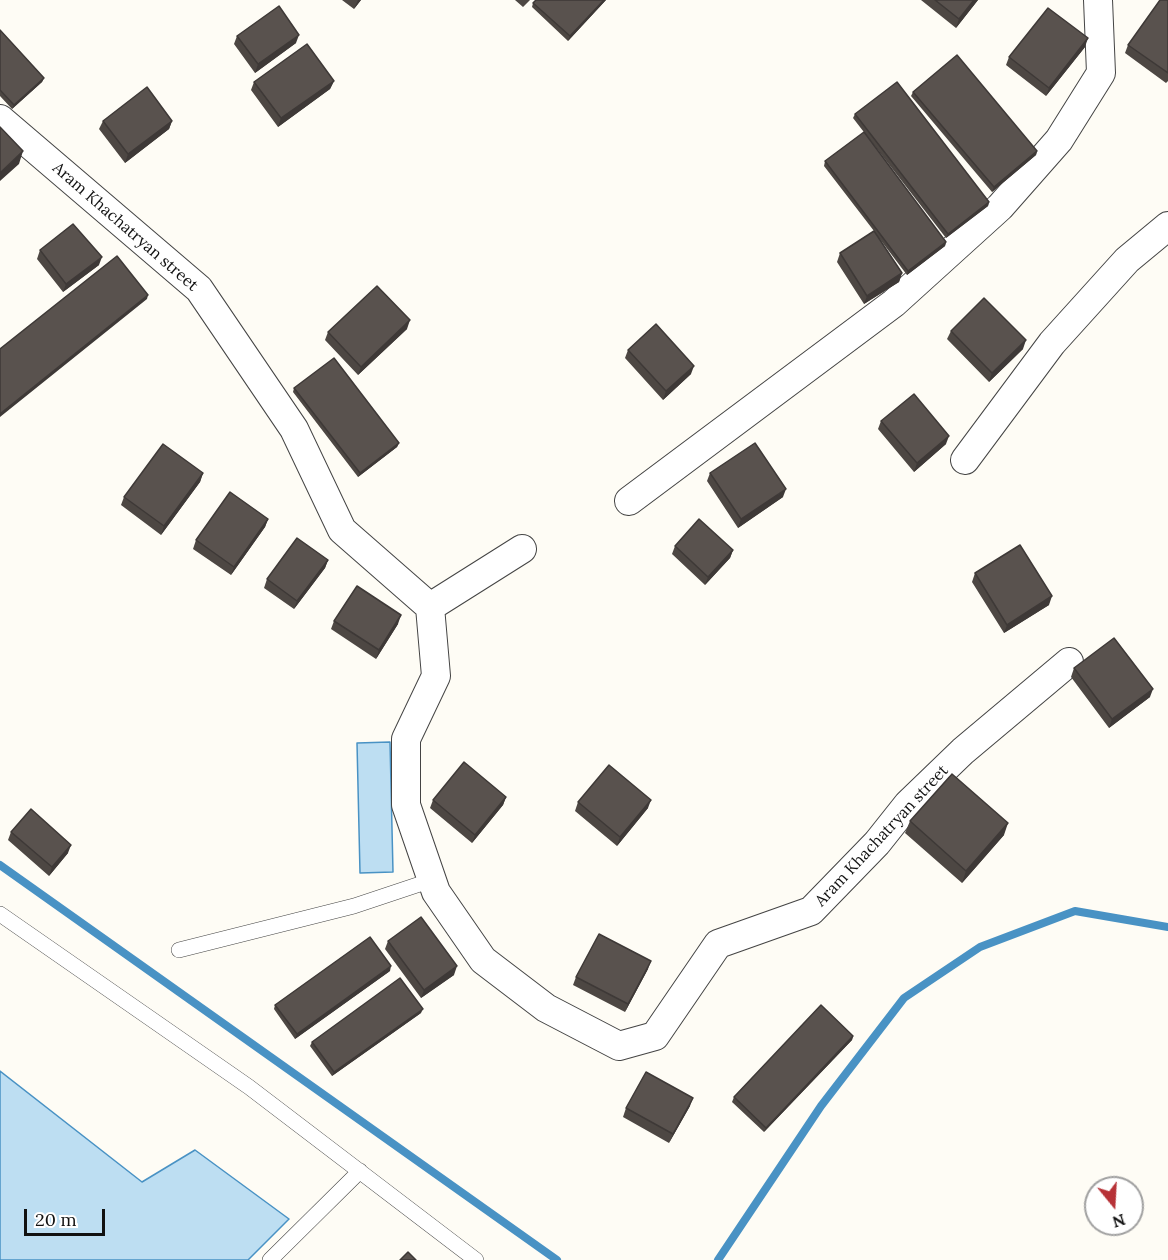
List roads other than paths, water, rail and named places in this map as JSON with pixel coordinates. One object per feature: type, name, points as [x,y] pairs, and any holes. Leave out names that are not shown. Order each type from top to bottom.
[{"type":"street","points":[[629,501],[894,303],[1000,207],[1059,140],[1101,73],[1098,0]]},
{"type":"street","name":"Aram Khachatryan street","points":[[0,119],[199,289],[294,429],[342,530],[430,607],[436,676],[406,739],[406,806],[436,892],[483,960],[546,1008],[619,1046],[655,1036],[718,944],[811,911],[877,843],[908,804],[963,751],[1069,662]]},
{"type":"street","points":[[965,460],[1052,343],[1127,260],[1168,226]]},
{"type":"street","points":[[430,607],[522,549]]},
{"type":"lane","points":[[179,950],[354,906],[432,880]]},
{"type":"lane","points":[[0,914],[249,1087],[476,1260]]},
{"type":"lane","points":[[270,1260],[360,1172]]},
{"type":"water","points":[[390,742],[393,872],[360,873],[357,743]]},
{"type":"water","points":[[0,1071],[142,1182],[195,1150],[289,1219],[248,1260],[0,1260]]},
{"type":"waterway","points":[[0,865],[557,1260]]},
{"type":"waterway","points":[[718,1260],[821,1106],[904,998],[980,947],[1075,911],[1168,927]]}]
